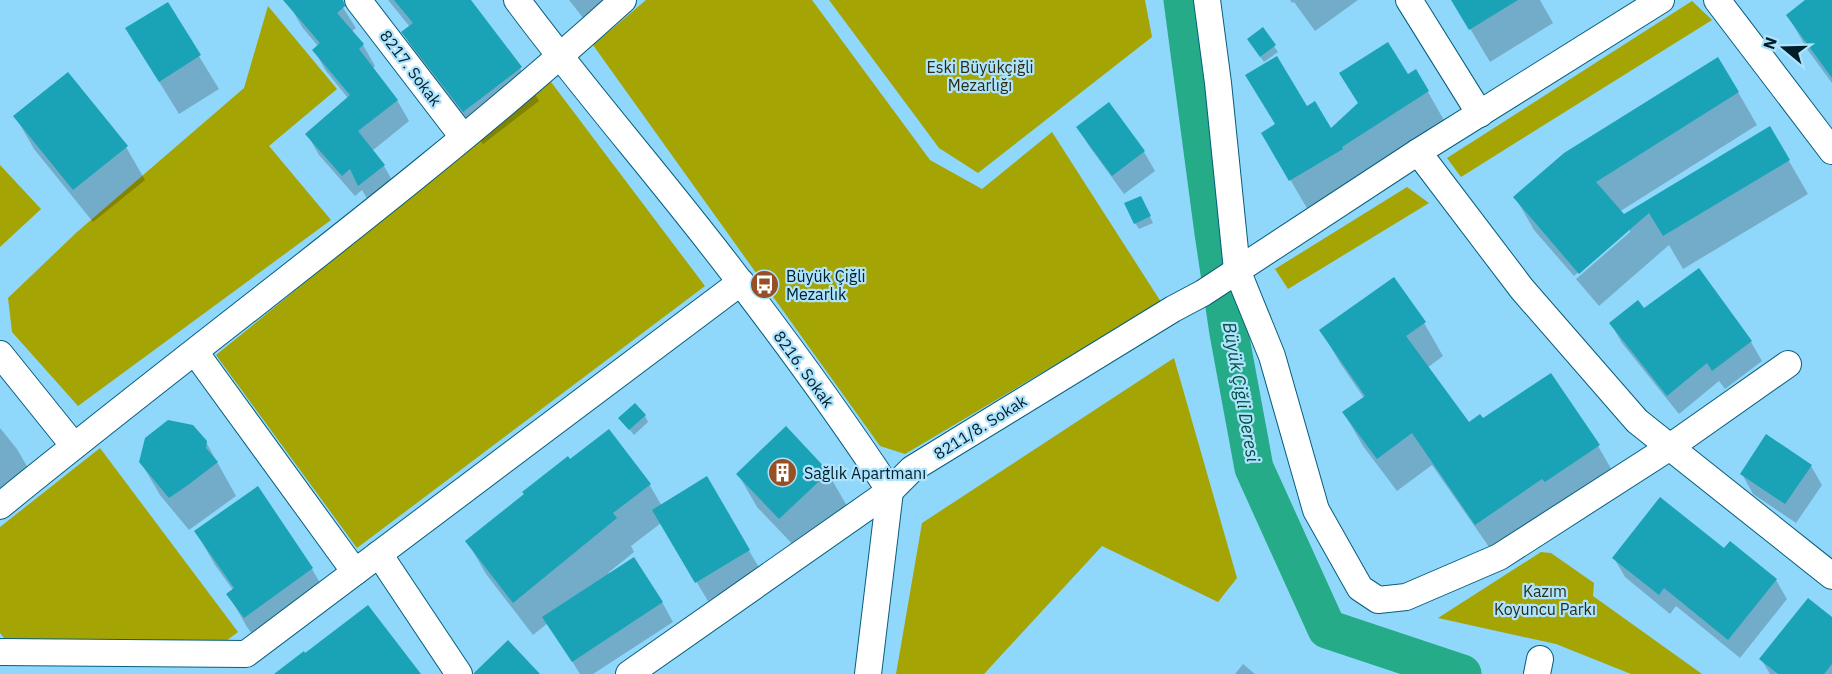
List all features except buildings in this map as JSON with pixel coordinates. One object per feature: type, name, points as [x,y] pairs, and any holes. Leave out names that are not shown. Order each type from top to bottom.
[{"type":"street","name":"8217. Sokak","points":[[358,0],[463,137]]},
{"type":"street","name":"8216. Sokak","points":[[518,0],[560,58],[741,282],[890,491]]},
{"type":"street","points":[[0,506],[463,137],[560,58],[623,0]]},
{"type":"street","points":[[1207,0],[1237,270],[1272,356],[1316,510],[1360,588],[1378,600],[1406,597],[1499,557],[1670,447],[1788,364]]},
{"type":"street","points":[[1409,0],[1480,114]]},
{"type":"street","name":"8211/8. Sokak","points":[[890,491],[912,469],[1173,309],[1203,293],[1418,153],[1661,0]]},
{"type":"street","points":[[1716,0],[1832,151]]},
{"type":"street","points":[[1418,153],[1522,289],[1637,421],[1832,576]]},
{"type":"street","points":[[1,651],[246,654],[741,282]]},
{"type":"street","points":[[195,352],[355,572]]},
{"type":"street","points":[[0,354],[74,446]]},
{"type":"street","points":[[629,674],[890,491]]},
{"type":"street","points":[[868,674],[890,491]]},
{"type":"street","points":[[379,554],[459,674]]},
{"type":"green space","points":[[646,0],[812,0],[930,160],[982,189],[1052,132],[1161,302],[905,454],[880,446],[593,45]]},
{"type":"green space","name":"Eski Büyükçiğli Mezarlığı","points":[[829,0],[1145,0],[1152,37],[978,173],[939,148]]},
{"type":"green space","points":[[1692,1],[1712,20],[1461,177],[1447,158]]},
{"type":"green space","points":[[268,6],[337,89],[269,146],[331,220],[78,406],[12,332],[8,298],[77,232],[244,88]]},
{"type":"green space","points":[[551,82],[705,286],[357,548],[216,355]]},
{"type":"green space","points":[[0,165],[41,209],[0,247]]},
{"type":"green space","points":[[1407,187],[1429,203],[1288,289],[1275,269]]},
{"type":"green space","points":[[1174,358],[1237,578],[1218,602],[1102,546],[984,674],[896,674],[922,523]]},
{"type":"green space","points":[[100,448],[238,632],[222,644],[8,643],[0,633],[0,527]]},
{"type":"green space","name":"Kazım Koyuncu Parkı","points":[[1541,552],[1551,553],[1594,583],[1593,596],[1702,674],[1631,674],[1556,644],[1438,618]]},
{"type":"waterway","name":"Büyük Çiğli Deresi","points":[[1183,0],[1229,333],[1254,468],[1327,629],[1462,674]]},
{"type":"place","name":"Büyük Çiğli Mezarlık","points":[[765,285]]},
{"type":"place","name":"Sağlık Apartmanı","points":[[783,473]]}]
